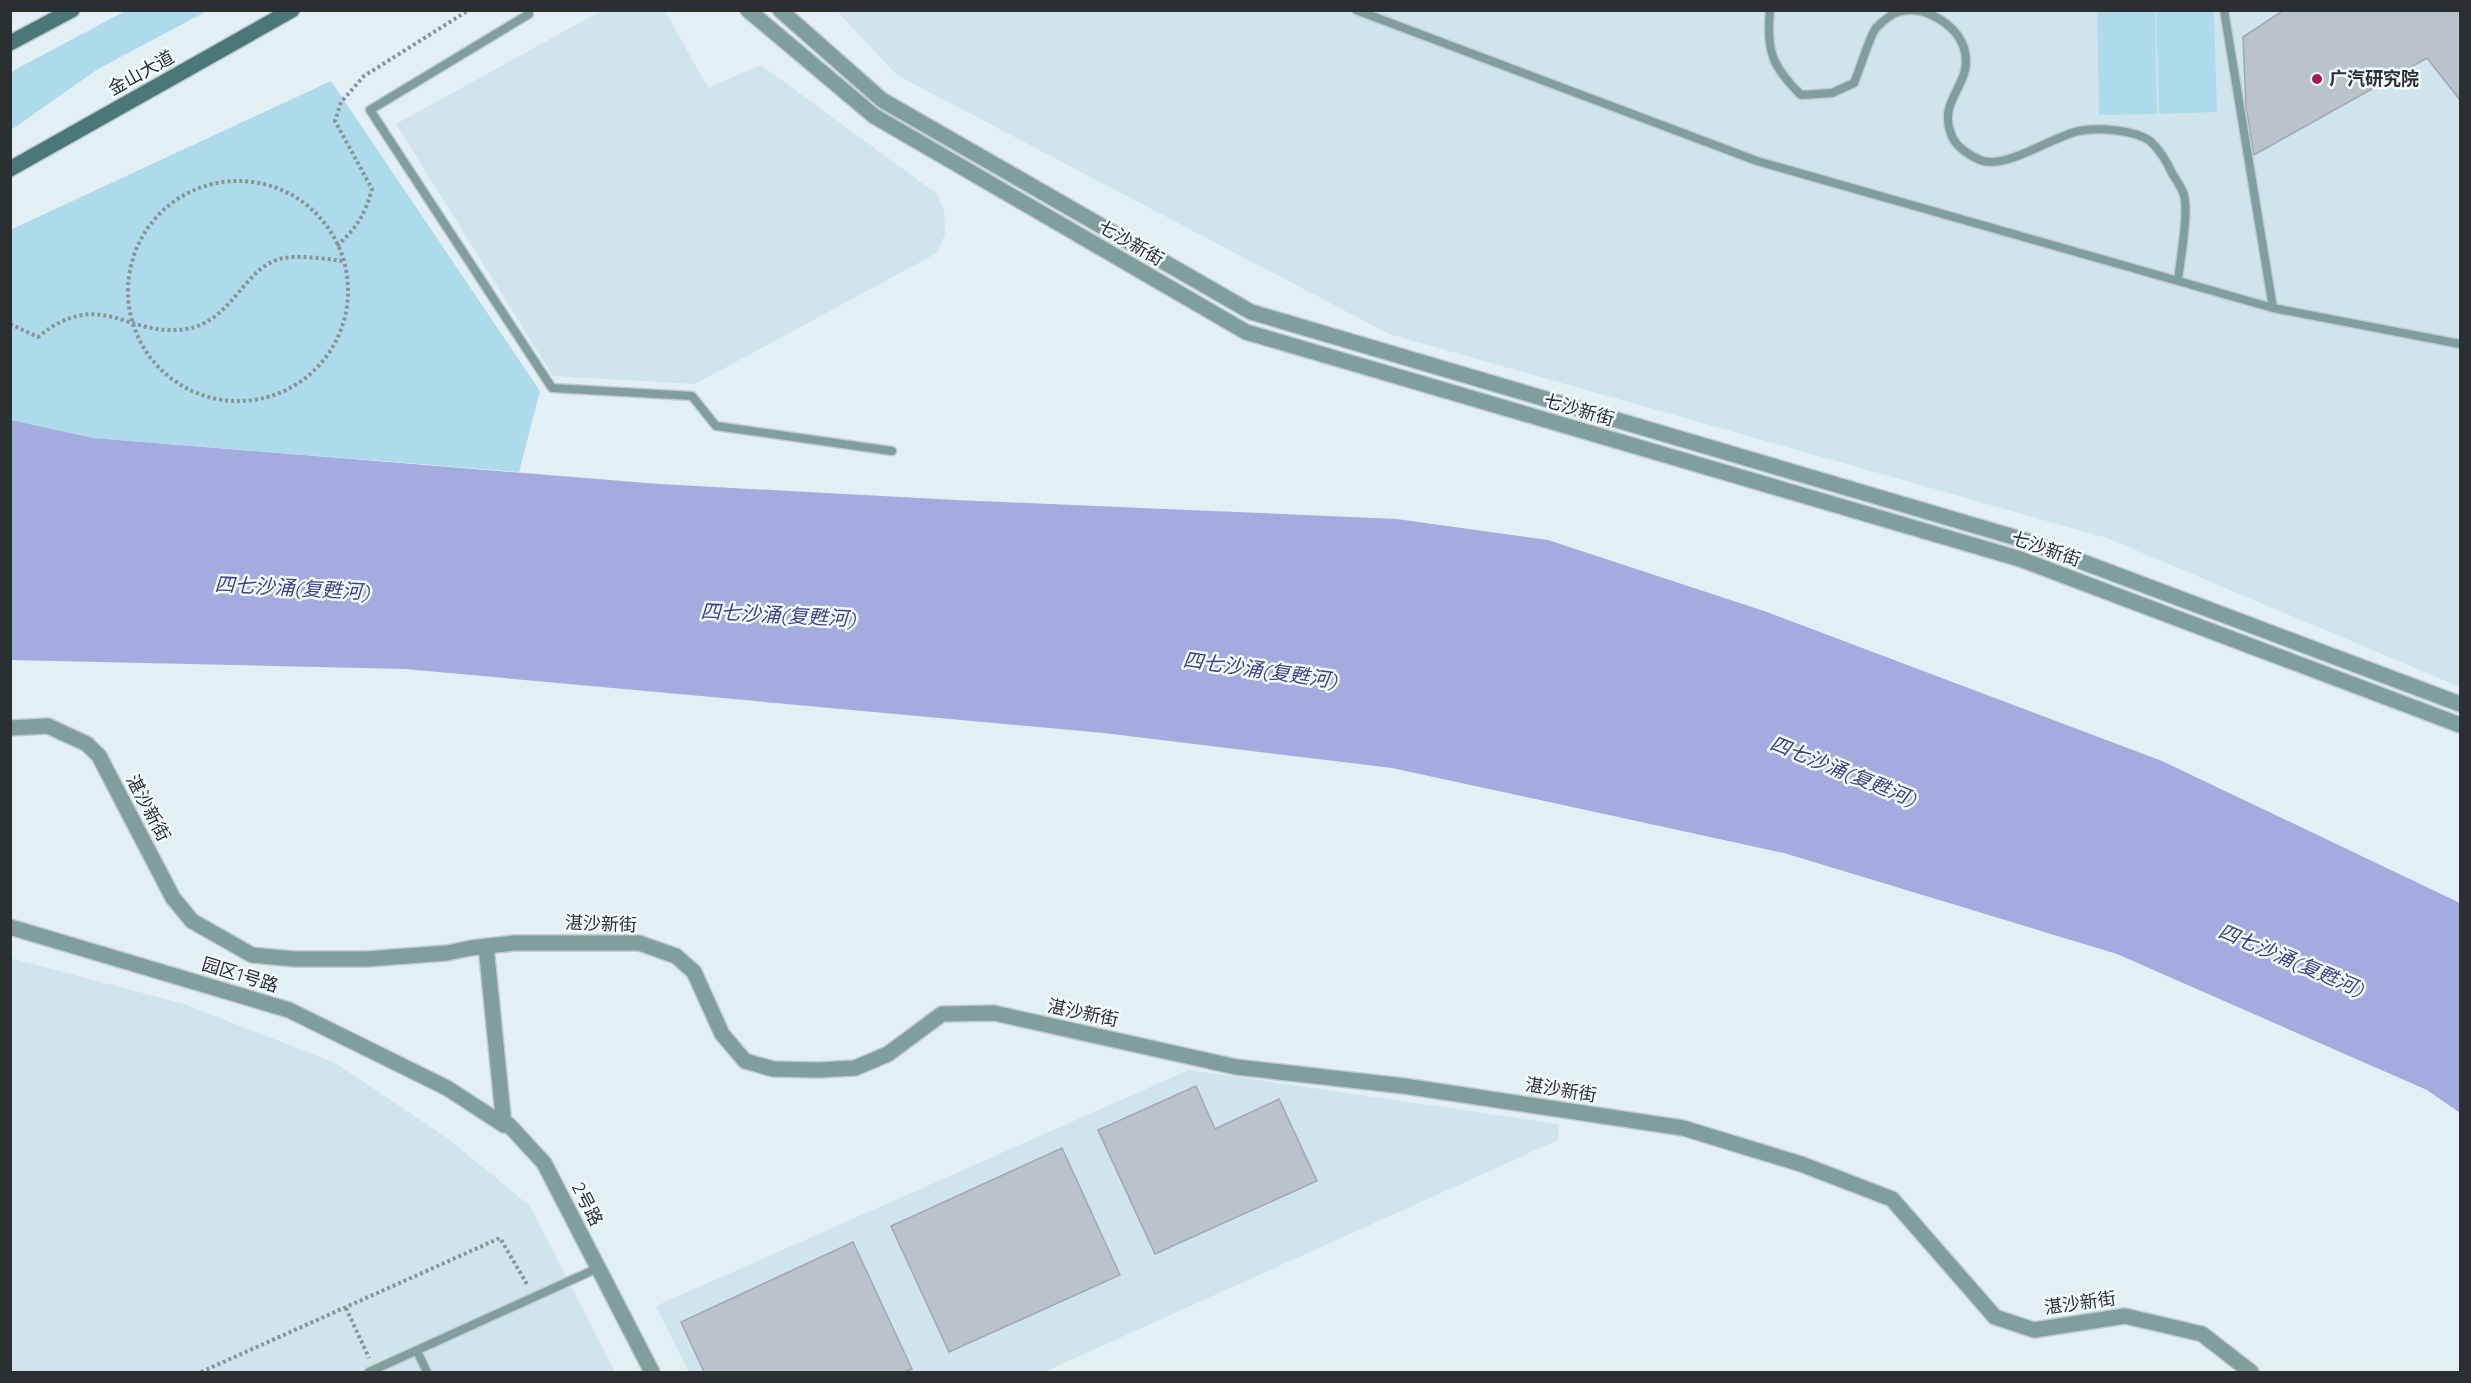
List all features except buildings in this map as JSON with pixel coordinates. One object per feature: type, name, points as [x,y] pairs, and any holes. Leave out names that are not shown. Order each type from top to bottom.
[{"type":"main road","points":[[10,44],[72,10]]},
{"type":"main road","name":"金山大道","points":[[10,168],[291,10]]},
{"type":"street","name":"七沙新街","points":[[748,10],[874,116],[1246,332],[2020,559],[2460,725]]},
{"type":"street","name":"七沙新街","points":[[780,10],[882,100],[1251,312],[2027,542],[2460,704]]},
{"type":"street","name":"湛沙新街","points":[[10,728],[48,726],[87,744],[99,756],[173,898],[192,921],[252,955],[294,959],[367,959],[447,953],[486,946],[546,941],[639,943],[676,957],[694,972],[722,1034],[745,1061],[774,1069],[855,1068],[888,1054],[942,1014],[994,1013],[1236,1066],[1404,1086],[1683,1128],[1801,1164],[1892,1199],[1995,1317],[2034,1330],[2125,1316],[2202,1334],[2251,1372]]},
{"type":"street","name":"园区1号路","points":[[10,927],[289,1010],[447,1088]]},
{"type":"street","points":[[486,946],[504,1125]]},
{"type":"street","name":"2号路","points":[[447,1088],[504,1125],[509,1125],[544,1163],[651,1372]]},
{"type":"lane","points":[[527,10],[529,14],[370,110],[552,388],[692,396],[716,426],[892,451]]},
{"type":"lane","points":[[1356,10],[1757,161],[2273,308],[2460,344]]},
{"type":"lane","points":[[1770,10],[1769,49],[1784,79],[1801,95],[1832,93],[1854,83],[1874,29],[1896,12],[1916,11],[1936,18],[1955,30],[1964,49],[1966,69],[1962,83],[1950,100],[1947,116],[1951,135],[1965,152],[1983,162],[2008,159],[2078,130],[2128,132],[2150,141],[2169,167],[2184,195],[2184,228],[2178,281]]},
{"type":"lane","points":[[2224,10],[2273,308]]},
{"type":"lane","points":[[371,1371],[598,1268]]},
{"type":"lane","points":[[417,1351],[427,1372]]},
{"type":"path","points":[[226,182],[265,184],[300,200],[327,226],[344,261],[348,295],[342,329],[325,359],[299,382],[268,397],[233,401],[199,394],[169,378],[145,352],[131,321],[127,283],[136,246],[158,214],[189,192],[226,182]]},
{"type":"path","points":[[10,324],[38,337],[55,323],[92,313],[170,330],[188,329],[208,322],[222,312],[266,264],[283,258],[344,261]]},
{"type":"path","points":[[201,1372],[500,1238],[534,1297]]},
{"type":"path","points":[[346,1308],[371,1371]]},
{"type":"shaded area","points":[[127,10],[207,11],[98,69],[11,130],[11,72]]},
{"type":"shaded area","points":[[601,11],[665,11],[708,88],[761,65],[937,194],[944,211],[945,234],[937,253],[695,384],[553,376],[396,124]]},
{"type":"shaded area","points":[[837,11],[2460,11],[2460,687],[2107,538],[1389,334],[897,75]]},
{"type":"shaded area","points":[[2097,11],[2155,11],[2157,114],[2099,115]]},
{"type":"shaded area","points":[[2156,11],[2214,11],[2217,112],[2159,114]]},
{"type":"shaded area","points":[[331,81],[540,391],[519,472],[93,438],[11,420],[10,230]]},
{"type":"shaded area","points":[[10,958],[184,1004],[335,1063],[447,1138],[530,1206],[615,1372],[11,1372]]},
{"type":"shaded area","points":[[1189,1070],[1559,1124],[1558,1140],[1044,1372],[689,1372],[656,1306]]},
{"type":"water","name":"四七沙涌(复甦河)","points":[[11,420],[93,438],[659,484],[956,500],[1397,519],[1548,540],[1767,612],[2162,761],[2460,903],[2460,1113],[2427,1090],[2117,954],[1784,853],[1392,768],[1104,733],[405,669],[11,660]]},
{"type":"place","name":"广汽研究院","points":[[2317,79]]}]
